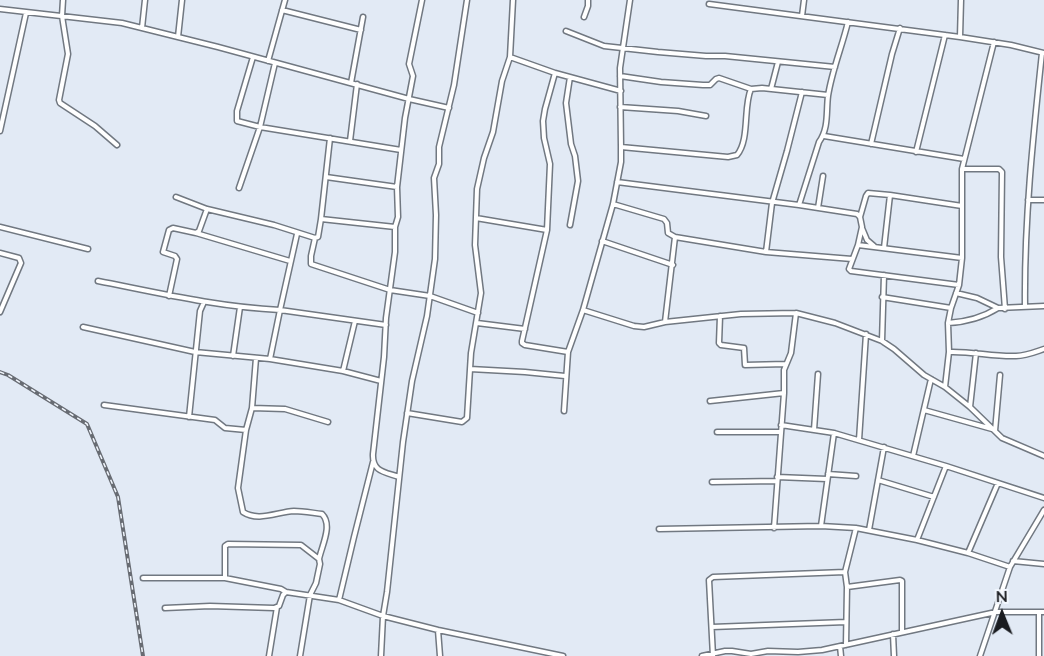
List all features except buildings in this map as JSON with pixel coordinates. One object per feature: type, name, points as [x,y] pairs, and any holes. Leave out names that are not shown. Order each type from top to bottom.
[{"type":"street","points":[[63,0],[62,16],[68,54],[60,103],[95,126],[117,145]]},
{"type":"street","points":[[142,28],[145,0]]},
{"type":"street","points":[[178,37],[182,0]]},
{"type":"street","points":[[268,61],[285,0]]},
{"type":"street","points":[[339,600],[373,462],[395,252],[395,228],[398,217],[397,187],[413,76],[409,64],[422,0]]},
{"type":"street","points":[[381,656],[383,616],[407,413],[413,374],[427,316],[436,251],[434,178],[440,164],[439,147],[449,108],[467,0]]},
{"type":"street","points":[[407,413],[462,422],[467,418],[471,353],[481,292],[475,251],[477,189],[493,132],[502,81],[510,57],[513,0]]},
{"type":"street","points":[[584,17],[588,0]]},
{"type":"street","points":[[564,411],[568,351],[583,310],[613,204],[621,162],[620,76],[630,0]]},
{"type":"street","points":[[802,16],[804,0]]},
{"type":"street","points":[[960,37],[961,0]]},
{"type":"street","points":[[709,4],[900,28],[994,42],[1043,53],[1028,200],[1024,261],[1025,307]]},
{"type":"street","points":[[0,9],[122,23],[449,108]]},
{"type":"street","points":[[282,10],[361,30]]},
{"type":"street","points":[[0,131],[26,13]]},
{"type":"street","points":[[351,83],[363,17]]},
{"type":"street","points":[[800,205],[819,142],[824,136],[828,95],[848,22]]},
{"type":"street","points":[[871,144],[900,28]]},
{"type":"street","points":[[566,32],[603,46],[835,67]]},
{"type":"street","points":[[916,152],[945,35]]},
{"type":"street","points":[[945,387],[949,352],[948,323],[959,285],[962,258],[962,170],[994,42]]},
{"type":"street","points":[[253,57],[237,111],[237,121],[260,127],[401,150]]},
{"type":"street","points":[[510,57],[555,73],[621,91]]},
{"type":"street","points":[[771,88],[778,62]]},
{"type":"street","points":[[239,188],[260,127],[275,63]]},
{"type":"street","points":[[555,73],[543,121],[550,164],[547,230],[522,343],[568,351]]},
{"type":"street","points":[[620,76],[703,85],[710,85],[720,78],[751,89],[771,88],[828,95]]},
{"type":"street","points":[[570,77],[566,103],[578,181],[570,225]]},
{"type":"street","points":[[350,141],[357,84]]},
{"type":"street","points":[[621,147],[728,157],[737,155],[747,122],[751,89]]},
{"type":"street","points":[[766,252],[772,202],[802,92]]},
{"type":"street","points":[[620,107],[678,111],[706,116]]},
{"type":"street","points":[[824,136],[964,159]]},
{"type":"street","points":[[330,138],[321,219],[311,264],[390,290],[430,296],[478,313]]},
{"type":"street","points":[[962,170],[999,168],[1002,172],[1001,257],[1005,309]]},
{"type":"street","points":[[818,208],[823,176]]},
{"type":"street","points":[[326,177],[397,187]]},
{"type":"street","points":[[617,182],[800,205],[857,214],[860,217]]},
{"type":"street","points":[[875,247],[867,240],[860,217],[868,193],[962,206]]},
{"type":"street","points":[[884,248],[890,195]]},
{"type":"street","points":[[176,197],[207,209],[274,225],[315,238]]},
{"type":"street","points":[[1028,200],[1044,200]]},
{"type":"street","points":[[613,204],[664,219],[668,233],[675,237],[766,252],[852,259]]},
{"type":"street","points":[[196,233],[201,228],[207,209]]},
{"type":"street","points":[[476,218],[547,230]]},
{"type":"street","points":[[321,219],[395,228]]},
{"type":"street","points":[[0,227],[88,249]]},
{"type":"street","points":[[862,227],[849,268],[851,271],[959,285]]},
{"type":"street","points":[[169,296],[177,259],[164,252],[169,230],[173,228],[290,261]]},
{"type":"street","points":[[270,359],[297,234]]},
{"type":"street","points":[[665,322],[675,237]]},
{"type":"street","points":[[602,241],[673,265]]},
{"type":"street","points":[[858,245],[962,258]]},
{"type":"street","points":[[0,253],[19,258],[21,262],[0,312]]},
{"type":"street","points":[[882,341],[884,275]]},
{"type":"street","points":[[98,281],[204,302],[386,325]]},
{"type":"street","points":[[956,293],[977,298],[998,308],[1044,306]]},
{"type":"street","points":[[882,297],[951,308]]},
{"type":"street","points":[[189,417],[200,311],[204,302]]},
{"type":"street","points":[[233,356],[240,307]]},
{"type":"street","points":[[948,323],[966,322],[987,315],[998,308]]},
{"type":"street","points":[[583,310],[644,327],[665,322],[720,316],[796,313],[835,322],[882,341],[924,375],[945,387],[970,407],[1002,438],[1044,456]]},
{"type":"street","points":[[774,528],[784,370],[791,353],[796,313]]},
{"type":"street","points":[[720,316],[720,344],[744,348],[745,365],[786,364]]},
{"type":"street","points":[[343,371],[355,321]]},
{"type":"street","points":[[477,323],[525,329]]},
{"type":"street","points":[[83,327],[195,352],[270,359],[343,371],[381,381]]},
{"type":"street","points":[[859,440],[866,334]]},
{"type":"street","points":[[949,352],[966,351],[1016,356],[1028,355],[1044,349]]},
{"type":"street","points":[[970,407],[976,353]]},
{"type":"street","points":[[256,358],[252,408],[246,430],[238,488],[243,512],[249,516],[265,516],[293,511],[322,514],[326,518],[327,529],[319,559],[316,584],[310,595],[300,656]]},
{"type":"street","points":[[470,369],[566,376]]},
{"type":"street","points":[[814,430],[818,374]]},
{"type":"street","points":[[994,431],[1000,375]]},
{"type":"street","points":[[913,456],[931,380]]},
{"type":"street","points":[[710,401],[784,393]]},
{"type":"street","points":[[104,405],[215,420],[225,428],[246,430]]},
{"type":"street","points":[[252,408],[285,409],[328,422]]},
{"type":"street","points":[[924,410],[994,431]]},
{"type":"street","points":[[781,425],[834,433],[1044,498]]},
{"type":"street","points":[[717,432],[781,432]]},
{"type":"street","points":[[820,526],[834,433]]},
{"type":"street","points":[[869,530],[884,447]]},
{"type":"street","points":[[373,462],[376,468],[399,477]]},
{"type":"street","points":[[917,540],[946,466]]},
{"type":"street","points":[[712,482],[856,476]]},
{"type":"street","points":[[878,480],[934,497]]},
{"type":"street","points":[[968,553],[998,483]]},
{"type":"street","points":[[980,656],[1010,567],[1044,510]]},
{"type":"street","points":[[659,529],[820,526],[856,528],[917,540],[1010,567]]},
{"type":"street","points":[[841,656],[846,622],[845,572],[856,528]]},
{"type":"street","points":[[225,578],[225,546],[228,544],[301,545],[319,559]]},
{"type":"street","points":[[1013,561],[1044,564]]},
{"type":"street","points":[[713,655],[710,580],[713,577],[845,572]]},
{"type":"street","points":[[143,578],[225,578],[281,589],[286,592],[339,600],[383,616],[438,630],[563,656]]},
{"type":"street","points":[[847,586],[902,581],[902,632]]},
{"type":"street","points":[[269,656],[277,607],[286,592]]},
{"type":"street","points":[[165,608],[277,607]]},
{"type":"street","points":[[702,656],[732,651],[751,654],[773,651],[798,654],[996,612],[1041,612],[1039,656]]},
{"type":"street","points":[[712,627],[846,622]]},
{"type":"street","points":[[438,630],[440,656]]},
{"type":"street","points":[[893,634],[894,656]]},
{"type":"railway","points":[[0,372],[87,424],[118,497],[143,656]]}]
